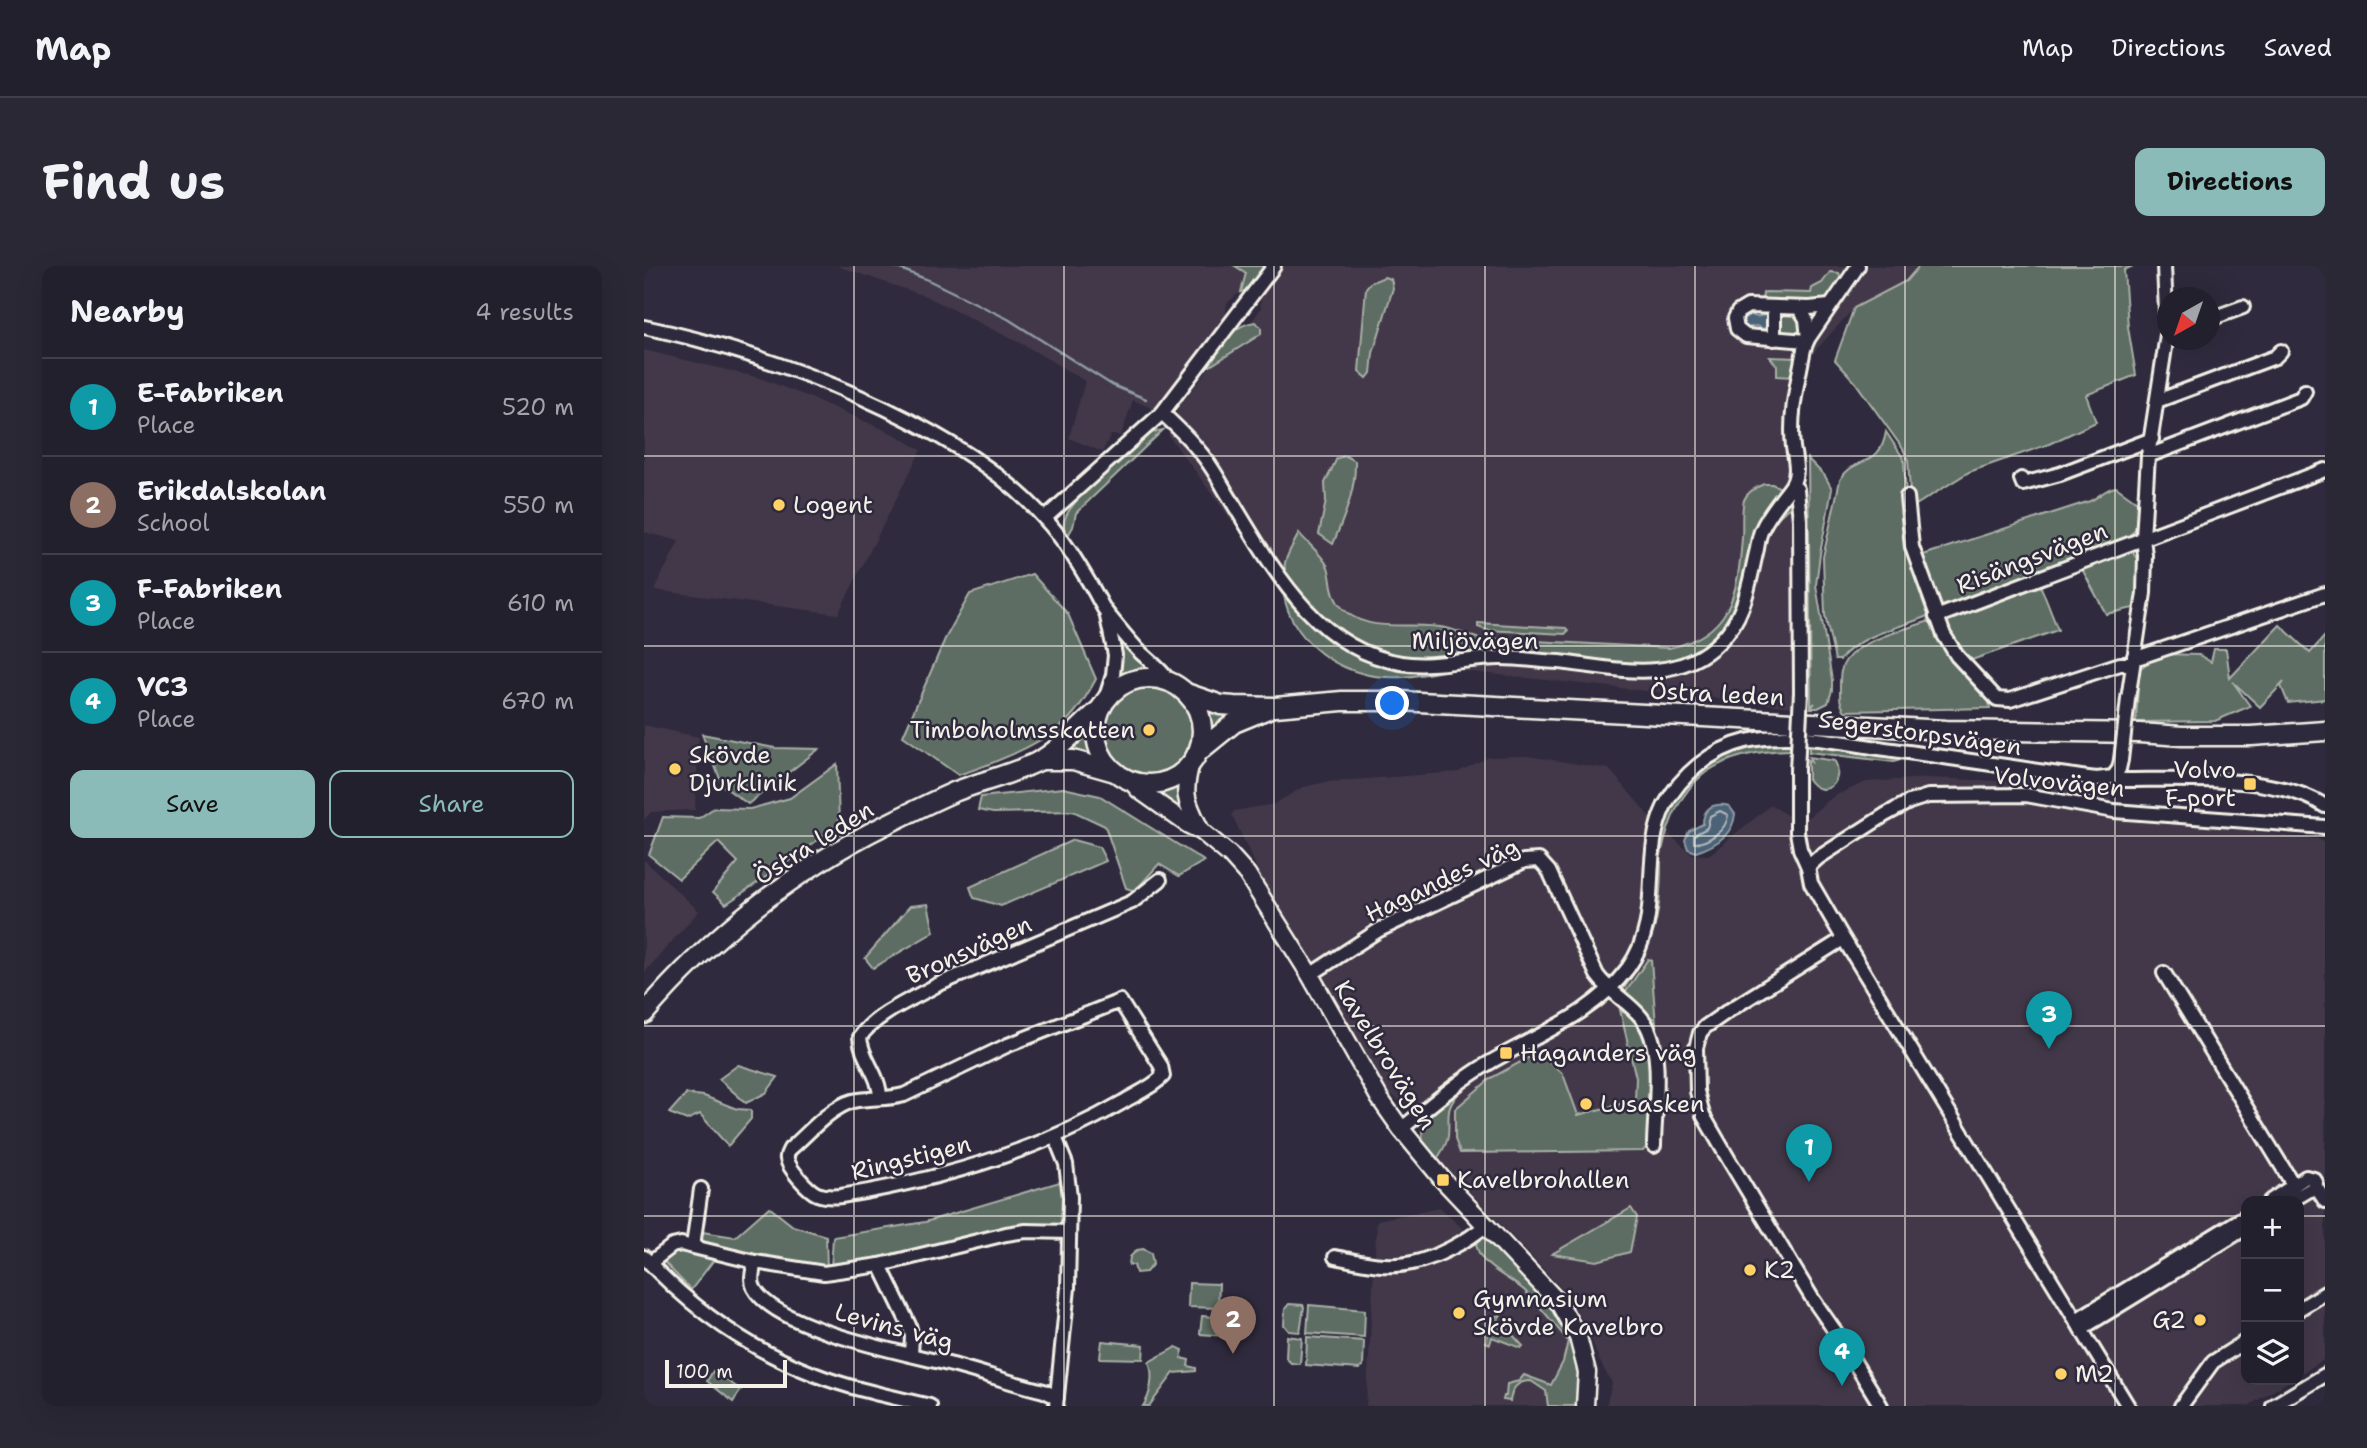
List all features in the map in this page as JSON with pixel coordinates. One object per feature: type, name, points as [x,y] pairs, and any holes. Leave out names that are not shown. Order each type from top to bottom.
[{"type":"highway","points":[[1145,678],[1170,682],[1186,692],[1201,721],[1201,737],[1194,757],[1182,772],[1158,783],[1123,776],[1099,750],[1096,723],[1102,706],[1112,693],[1133,680],[1145,678]]},
{"type":"highway","name":"Östra leden","points":[[1186,692],[1221,705],[1275,707],[1342,701],[1400,701],[1933,730],[2156,734],[2325,729]]},
{"type":"highway","name":"Östra leden","points":[[644,1014],[693,962],[784,887],[884,825],[953,793],[1040,760],[1073,735],[1102,706]]},
{"type":"highway","name":"Östra leden","points":[[1194,757],[1234,723],[1275,707]]},
{"type":"highway","name":"Östra leden","points":[[1040,760],[1073,760],[1123,776]]},
{"type":"main road","name":"Kavelbrovägen","points":[[1194,757],[1185,790],[1187,804],[1201,831]]},
{"type":"main road","name":"Kavelbrovägen","points":[[1123,776],[1187,824],[1201,831],[1230,855],[1247,874],[1310,975],[1380,1099],[1401,1129],[1443,1180],[1559,1303],[1578,1337],[1587,1373],[1585,1406]]},
{"type":"street","points":[[1045,518],[1162,413],[1274,266]]},
{"type":"street","points":[[1808,340],[1858,266]]},
{"type":"street","points":[[2164,266],[2165,287]]},
{"type":"street","points":[[1808,340],[1741,334],[1735,324],[1738,312],[1742,308],[1830,306]]},
{"type":"street","points":[[1774,307],[1774,339]]},
{"type":"street","points":[[2220,315],[2243,307]]},
{"type":"street","points":[[1799,308],[1806,319],[1808,340],[1791,429],[1796,473],[1792,485],[1797,489],[1800,520],[1801,692],[1797,769],[1797,832],[1800,849],[1811,883],[1843,939],[2128,1406]]},
{"type":"street","points":[[644,327],[712,344],[780,366],[885,410],[970,455],[1010,485],[1045,518],[1073,556],[1106,612],[1140,652],[1162,670],[1170,682]]},
{"type":"street","points":[[2113,777],[2122,760],[2133,660],[2144,593],[2143,538],[2148,456],[2165,350]]},
{"type":"street","points":[[2157,401],[2275,357],[2281,351]]},
{"type":"street","points":[[2148,456],[2301,398],[2305,391]]},
{"type":"street","name":"Miljövägen","points":[[1162,413],[1199,450],[1258,544],[1306,610],[1342,641],[1364,652],[1402,663],[1428,664],[1502,658],[1640,672],[1665,671],[1690,662],[1714,647],[1734,624],[1748,592],[1762,529],[1792,485]]},
{"type":"street","points":[[2021,480],[2023,484],[2060,474],[2151,439]]},
{"type":"street","name":"Risängsvägen","points":[[1936,617],[2325,470]]},
{"type":"street","points":[[1907,496],[1912,547],[1936,617],[1956,656],[1991,695],[2001,701],[2133,660],[2325,594]]},
{"type":"street","points":[[1102,706],[1113,675],[1115,655],[1106,612]]},
{"type":"street","name":"Segerstorpsvägen","points":[[1401,1129],[1463,1080],[1588,1008],[1628,968],[1643,942],[1650,911],[1657,828],[1665,806],[1693,769],[1719,751],[1743,742],[1780,737],[1818,740],[2097,779],[2113,777],[2124,780],[2197,780],[2266,785],[2303,795],[2325,806]]},
{"type":"street","name":"Volvovägen","points":[[1808,867],[1875,822],[1909,802],[1928,796],[2026,795],[2114,811],[2325,827]]},
{"type":"street","name":"Hagandes väg","points":[[1310,975],[1379,930],[1532,859],[1539,860],[1549,871],[1597,975],[1609,989]]},
{"type":"street","name":"Bronsvägen","points":[[880,1098],[876,1074],[860,1045],[860,1037],[866,1029],[906,1001],[937,985],[1132,902],[1160,880]]},
{"type":"street","points":[[1843,939],[1705,1027],[1700,1033],[1696,1048],[1697,1091],[1703,1115],[1729,1160],[1881,1406]]},
{"type":"street","points":[[2164,973],[2294,1186]]},
{"type":"street","points":[[1609,989],[1641,1017],[1653,1040],[1656,1090],[1654,1146]]},
{"type":"street","name":"Ringstigen","points":[[1120,1000],[1161,1066],[1163,1076],[1101,1115],[1055,1137],[968,1167],[903,1186],[831,1197],[814,1193],[805,1186],[787,1162],[786,1156],[790,1149],[844,1105],[880,1098],[904,1096],[1008,1045],[1120,1000]]},
{"type":"street","points":[[1055,1137],[1066,1164],[1069,1180],[1067,1299],[1056,1402]]},
{"type":"street","points":[[2278,1196],[2310,1176],[2325,1200]]},
{"type":"street","points":[[2298,1196],[2315,1185]]},
{"type":"street","points":[[693,1246],[701,1189]]},
{"type":"street","points":[[2079,1324],[2241,1219]]},
{"type":"street","points":[[1335,1257],[1371,1264],[1412,1264],[1468,1241],[1486,1225]]},
{"type":"street","points":[[930,1406],[897,1402],[818,1376],[759,1348],[693,1304],[647,1260],[672,1246],[693,1246],[755,1262],[824,1273],[880,1265],[1006,1234],[1026,1231],[1069,1232]]},
{"type":"street","points":[[2079,1324],[2241,1231]]},
{"type":"street","name":"Levins väg","points":[[755,1262],[752,1282],[754,1289],[777,1309],[806,1324],[1044,1391],[1056,1402]]},
{"type":"street","points":[[880,1265],[909,1325],[912,1336],[911,1355]]},
{"type":"street","points":[[2304,1306],[2325,1293]]},
{"type":"street","points":[[2181,1406],[2213,1362],[2241,1344]]},
{"type":"street","points":[[2273,1406],[2325,1375]]},
{"type":"shaded area","points":[[837,266],[1262,266],[1248,285],[1227,303],[1225,320],[1156,410],[1133,400],[1121,436],[1111,435],[1102,452],[1069,438],[1085,381],[1024,345],[928,297]]},
{"type":"shaded area","points":[[1284,266],[1919,266],[1907,281],[1854,308],[1807,360],[1797,412],[1804,505],[1796,509],[1793,707],[1334,657],[1168,435],[1181,422],[1176,411],[1240,328],[1250,324],[1261,308],[1260,299]]},
{"type":"shaded area","points":[[644,350],[760,378],[894,434],[921,450],[838,614],[654,590],[679,541],[644,532]]},
{"type":"shaded area","points":[[644,725],[699,737],[695,810],[651,812],[644,820]]},
{"type":"shaded area","points":[[1528,756],[1609,769],[1652,819],[1691,854],[1709,855],[1771,805],[1790,817],[1807,818],[1834,796],[1866,782],[1928,778],[1999,781],[2034,778],[2112,789],[2110,803],[2169,822],[2318,839],[2325,843],[2325,1359],[2304,1372],[2304,1196],[2241,1196],[2241,1385],[2283,1385],[2248,1406],[1606,1406],[1612,1383],[1599,1360],[1587,1328],[1567,1294],[1437,1157],[1424,1127],[1406,1106],[1388,1092],[1270,896],[1232,815],[1234,811],[1274,804],[1303,787],[1326,782],[1458,772],[1489,757]]},
{"type":"shaded area","points":[[644,860],[699,911],[644,973]]},
{"type":"shaded area","name":"Gymnasium Skövde Kavelbro","points":[[1440,1208],[1520,1281],[1573,1344],[1560,1406],[1366,1406],[1377,1220]]},
{"type":"green space","points":[[1235,266],[1268,266],[1253,288],[1241,292],[1246,273]]},
{"type":"green space","points":[[1919,266],[2133,266],[2124,270],[2128,327],[2136,375],[2086,395],[2096,422],[2049,444],[1969,472],[1911,508],[1908,460],[1903,449],[1855,382],[1835,360],[1854,308],[1906,281]]},
{"type":"green space","points":[[1830,272],[1839,273],[1842,282],[1828,302],[1765,303],[1762,300],[1763,293],[1766,292],[1811,293],[1812,288],[1822,283]]},
{"type":"green space","points":[[1384,277],[1391,279],[1393,288],[1373,353],[1371,373],[1367,378],[1359,371],[1366,288],[1370,283]]},
{"type":"green space","points":[[1790,312],[1801,319],[1802,324],[1795,335],[1790,336],[1779,329],[1778,324],[1785,313]]},
{"type":"green space","points":[[1255,322],[1261,327],[1261,334],[1208,365],[1233,332]]},
{"type":"green space","points":[[1770,357],[1798,358],[1793,377],[1777,376],[1777,366]]},
{"type":"green space","points":[[1163,430],[1076,513],[1073,527],[1067,537],[1065,519],[1072,506],[1151,433]]},
{"type":"green space","points":[[1886,432],[1904,459],[1906,497],[1932,614],[1870,637],[1840,660],[1835,660],[1825,615],[1823,557],[1840,480],[1852,467],[1878,452]]},
{"type":"green space","points":[[1346,456],[1355,461],[1354,483],[1333,544],[1319,534],[1326,501],[1325,483],[1337,458]]},
{"type":"green space","points":[[1808,459],[1825,476],[1832,489],[1816,585],[1832,690],[1828,703],[1818,708],[1811,708],[1815,703],[1811,706]]},
{"type":"green space","points":[[1764,484],[1783,489],[1770,508],[1740,604],[1717,638],[1691,658],[1659,667],[1427,661],[1379,652],[1353,642],[1322,618],[1299,595],[1286,573],[1286,559],[1299,533],[1326,563],[1338,603],[1348,614],[1360,620],[1373,624],[1446,628],[1477,638],[1669,648],[1690,642],[1706,633],[1727,609],[1738,577],[1744,500],[1752,490]]},
{"type":"green space","points":[[2116,487],[2141,505],[2135,529],[2117,545],[1937,611],[1917,557],[2090,501]]},
{"type":"green space","points":[[1791,499],[1793,505],[1780,516],[1765,541],[1752,599],[1734,634],[1717,652],[1693,668],[1655,676],[1639,676],[1726,641],[1768,527]]},
{"type":"green space","points":[[2131,549],[2141,566],[2138,607],[2106,614],[2082,569]]},
{"type":"green space","points":[[1032,574],[1068,614],[1096,679],[1076,710],[1050,734],[1012,755],[958,775],[903,736],[945,639],[970,594]]},
{"type":"green space","points":[[2039,582],[2058,630],[1966,662],[1944,624],[1949,615]]},
{"type":"green space","points":[[1283,589],[1369,659],[1508,663],[1476,665],[1410,676],[1361,673],[1333,661],[1309,643],[1292,618]]},
{"type":"green space","points":[[1935,619],[1988,697],[1990,708],[1845,711],[1840,699],[1841,672],[1844,663],[1853,653],[1874,640]]},
{"type":"green space","points":[[1478,623],[1566,628],[1568,631],[1565,634],[1486,630],[1478,627]]},
{"type":"green space","points":[[2280,625],[2310,653],[2325,636],[2325,699],[2288,703],[2281,686],[2284,682],[2260,707],[2233,682],[2250,706],[2215,721],[2136,722],[2139,669],[2161,654],[2199,655],[2211,662],[2214,649],[2226,649],[2230,678]]},
{"type":"green space","points":[[1115,628],[1160,675],[1135,676],[1115,685],[1120,656]]},
{"type":"green space","points":[[1508,663],[1533,664],[1587,671]]},
{"type":"green space","points":[[1149,682],[1167,685],[1183,696],[1194,712],[1197,730],[1194,748],[1183,764],[1167,775],[1149,778],[1131,775],[1115,764],[1104,748],[1101,730],[1104,712],[1115,696],[1131,685]]},
{"type":"green space","points":[[1196,700],[1247,711],[1205,743],[1205,725]]},
{"type":"green space","points":[[1092,721],[1095,747],[1104,766],[1068,755],[1064,749]]},
{"type":"green space","points":[[702,734],[775,748],[819,749],[748,804],[723,786]]},
{"type":"green space","points":[[1790,742],[1790,750],[1740,757],[1720,764],[1703,775],[1677,807],[1661,855],[1658,855],[1661,837],[1674,803],[1683,788],[1708,763],[1741,748]]},
{"type":"green space","points":[[1809,744],[1909,757],[1894,762],[1809,752]]},
{"type":"green space","points":[[1809,757],[1835,761],[1837,776],[1831,786],[1820,789],[1808,779],[1808,760],[1811,762]]},
{"type":"green space","points":[[837,764],[839,823],[801,853],[726,904],[713,892],[738,862],[718,842],[679,879],[649,855],[663,817],[699,818],[714,808],[750,809],[790,798]]},
{"type":"green space","points":[[1181,776],[1191,820],[1141,787],[1170,783]]},
{"type":"green space","points":[[1063,788],[1100,796],[1204,861],[1179,876],[1159,864],[1135,891],[1126,888],[1105,826],[1073,811],[993,813],[978,810],[981,797]]},
{"type":"green space","points":[[1073,840],[1099,847],[1106,861],[1001,906],[974,898],[970,887]]},
{"type":"green space","points":[[1657,862],[1661,862],[1661,882],[1654,929],[1642,958],[1623,990],[1623,983],[1646,945],[1653,925]]},
{"type":"green space","points":[[928,904],[934,932],[873,968],[865,958],[910,906]]},
{"type":"green space","points":[[1648,959],[1651,960],[1657,1039],[1625,993]]},
{"type":"green space","points":[[1620,1010],[1633,1020],[1642,1033],[1647,1050],[1651,1089],[1650,1143],[1643,1151],[1460,1153],[1455,1139],[1455,1109],[1491,1078],[1539,1052],[1563,1074],[1578,1115],[1635,1100],[1636,1078]]},
{"type":"green space","points":[[738,1065],[778,1077],[766,1093],[746,1103],[719,1079]]},
{"type":"green space","points":[[1456,1092],[1459,1093],[1451,1104],[1447,1140],[1435,1162],[1423,1146],[1422,1129],[1433,1113]]},
{"type":"green space","points":[[686,1094],[704,1096],[737,1109],[751,1110],[751,1119],[728,1146],[700,1114],[687,1120],[669,1113]]},
{"type":"green space","points":[[1063,1181],[1064,1217],[1057,1228],[831,1269],[833,1237],[925,1222]]},
{"type":"green space","points":[[769,1207],[793,1226],[826,1236],[827,1269],[820,1270],[708,1246],[701,1238],[702,1232],[735,1237]]},
{"type":"green space","points":[[1631,1208],[1637,1217],[1630,1252],[1597,1261],[1552,1254]]},
{"type":"green space","points":[[1484,1237],[1491,1238],[1565,1319],[1580,1360],[1581,1406],[1548,1406],[1546,1391],[1531,1381],[1516,1386],[1510,1401],[1503,1400],[1507,1384],[1519,1381],[1524,1375],[1551,1385],[1563,1362],[1568,1341],[1525,1291],[1483,1259],[1476,1243]]},
{"type":"green space","points":[[1143,1249],[1151,1253],[1153,1264],[1146,1272],[1136,1273],[1134,1265],[1129,1265],[1130,1257],[1137,1250]]},
{"type":"green space","points":[[680,1250],[716,1257],[691,1290],[665,1263],[670,1254]]},
{"type":"green space","points":[[1189,1283],[1219,1284],[1218,1308],[1188,1307]]},
{"type":"green space","points":[[1289,1304],[1304,1307],[1300,1332],[1289,1331],[1284,1325],[1285,1309]]},
{"type":"green space","points":[[1309,1305],[1365,1310],[1364,1337],[1307,1333]]},
{"type":"green space","points":[[1502,1313],[1498,1319],[1523,1346],[1521,1348],[1492,1337],[1490,1344],[1486,1342],[1493,1318]]},
{"type":"green space","points":[[1202,1316],[1240,1319],[1239,1337],[1200,1334]]},
{"type":"green space","points":[[1287,1336],[1302,1338],[1300,1364],[1291,1363],[1286,1358]]},
{"type":"green space","points":[[1307,1337],[1364,1341],[1363,1366],[1359,1369],[1306,1365]]},
{"type":"green space","points":[[1102,1341],[1144,1345],[1143,1359],[1100,1358]]},
{"type":"green space","points":[[1176,1347],[1183,1350],[1181,1358],[1189,1360],[1188,1366],[1196,1368],[1196,1371],[1174,1373],[1149,1406],[1143,1406],[1151,1385],[1149,1362]]},
{"type":"green space","points":[[713,1371],[741,1390],[733,1402],[707,1381]]},
{"type":"water","points":[[1749,314],[1756,317],[1765,315],[1769,319],[1768,325],[1764,329],[1756,326],[1747,328],[1742,321],[1744,316]]},
{"type":"water","points":[[1725,805],[1735,814],[1727,834],[1703,850],[1696,852],[1688,849],[1685,840],[1689,831],[1703,824],[1704,815],[1709,808]]},
{"type":"waterway","points":[[893,266],[1008,319],[1112,385],[1146,399]]},
{"type":"place","name":"Logent","points":[[779,505]]},
{"type":"place","name":"Timboholmsskatten","points":[[1149,730]]},
{"type":"place","name":"Skövde Djurklinik","points":[[675,769]]},
{"type":"place","name":"Volvo F-port","points":[[2250,784]]},
{"type":"place","name":"F-Fabriken","points":[[2049,1049]]},
{"type":"place","name":"Haganders väg","points":[[1506,1053]]},
{"type":"place","name":"Lusasken","points":[[1586,1104]]},
{"type":"place","name":"Kavelbrohallen","points":[[1443,1180]]},
{"type":"place","name":"E-Fabriken","points":[[1809,1182]]},
{"type":"place","name":"K2","points":[[1750,1270]]},
{"type":"place","name":"Gymnasium Skövde Kavelbro","points":[[1459,1313]]},
{"type":"place","name":"G2","points":[[2200,1320]]},
{"type":"place","name":"Erikdalskolan","points":[[1233,1354]]},
{"type":"place","name":"M2","points":[[2061,1374]]},
{"type":"place","name":"VC3","points":[[1842,1386]]}]
